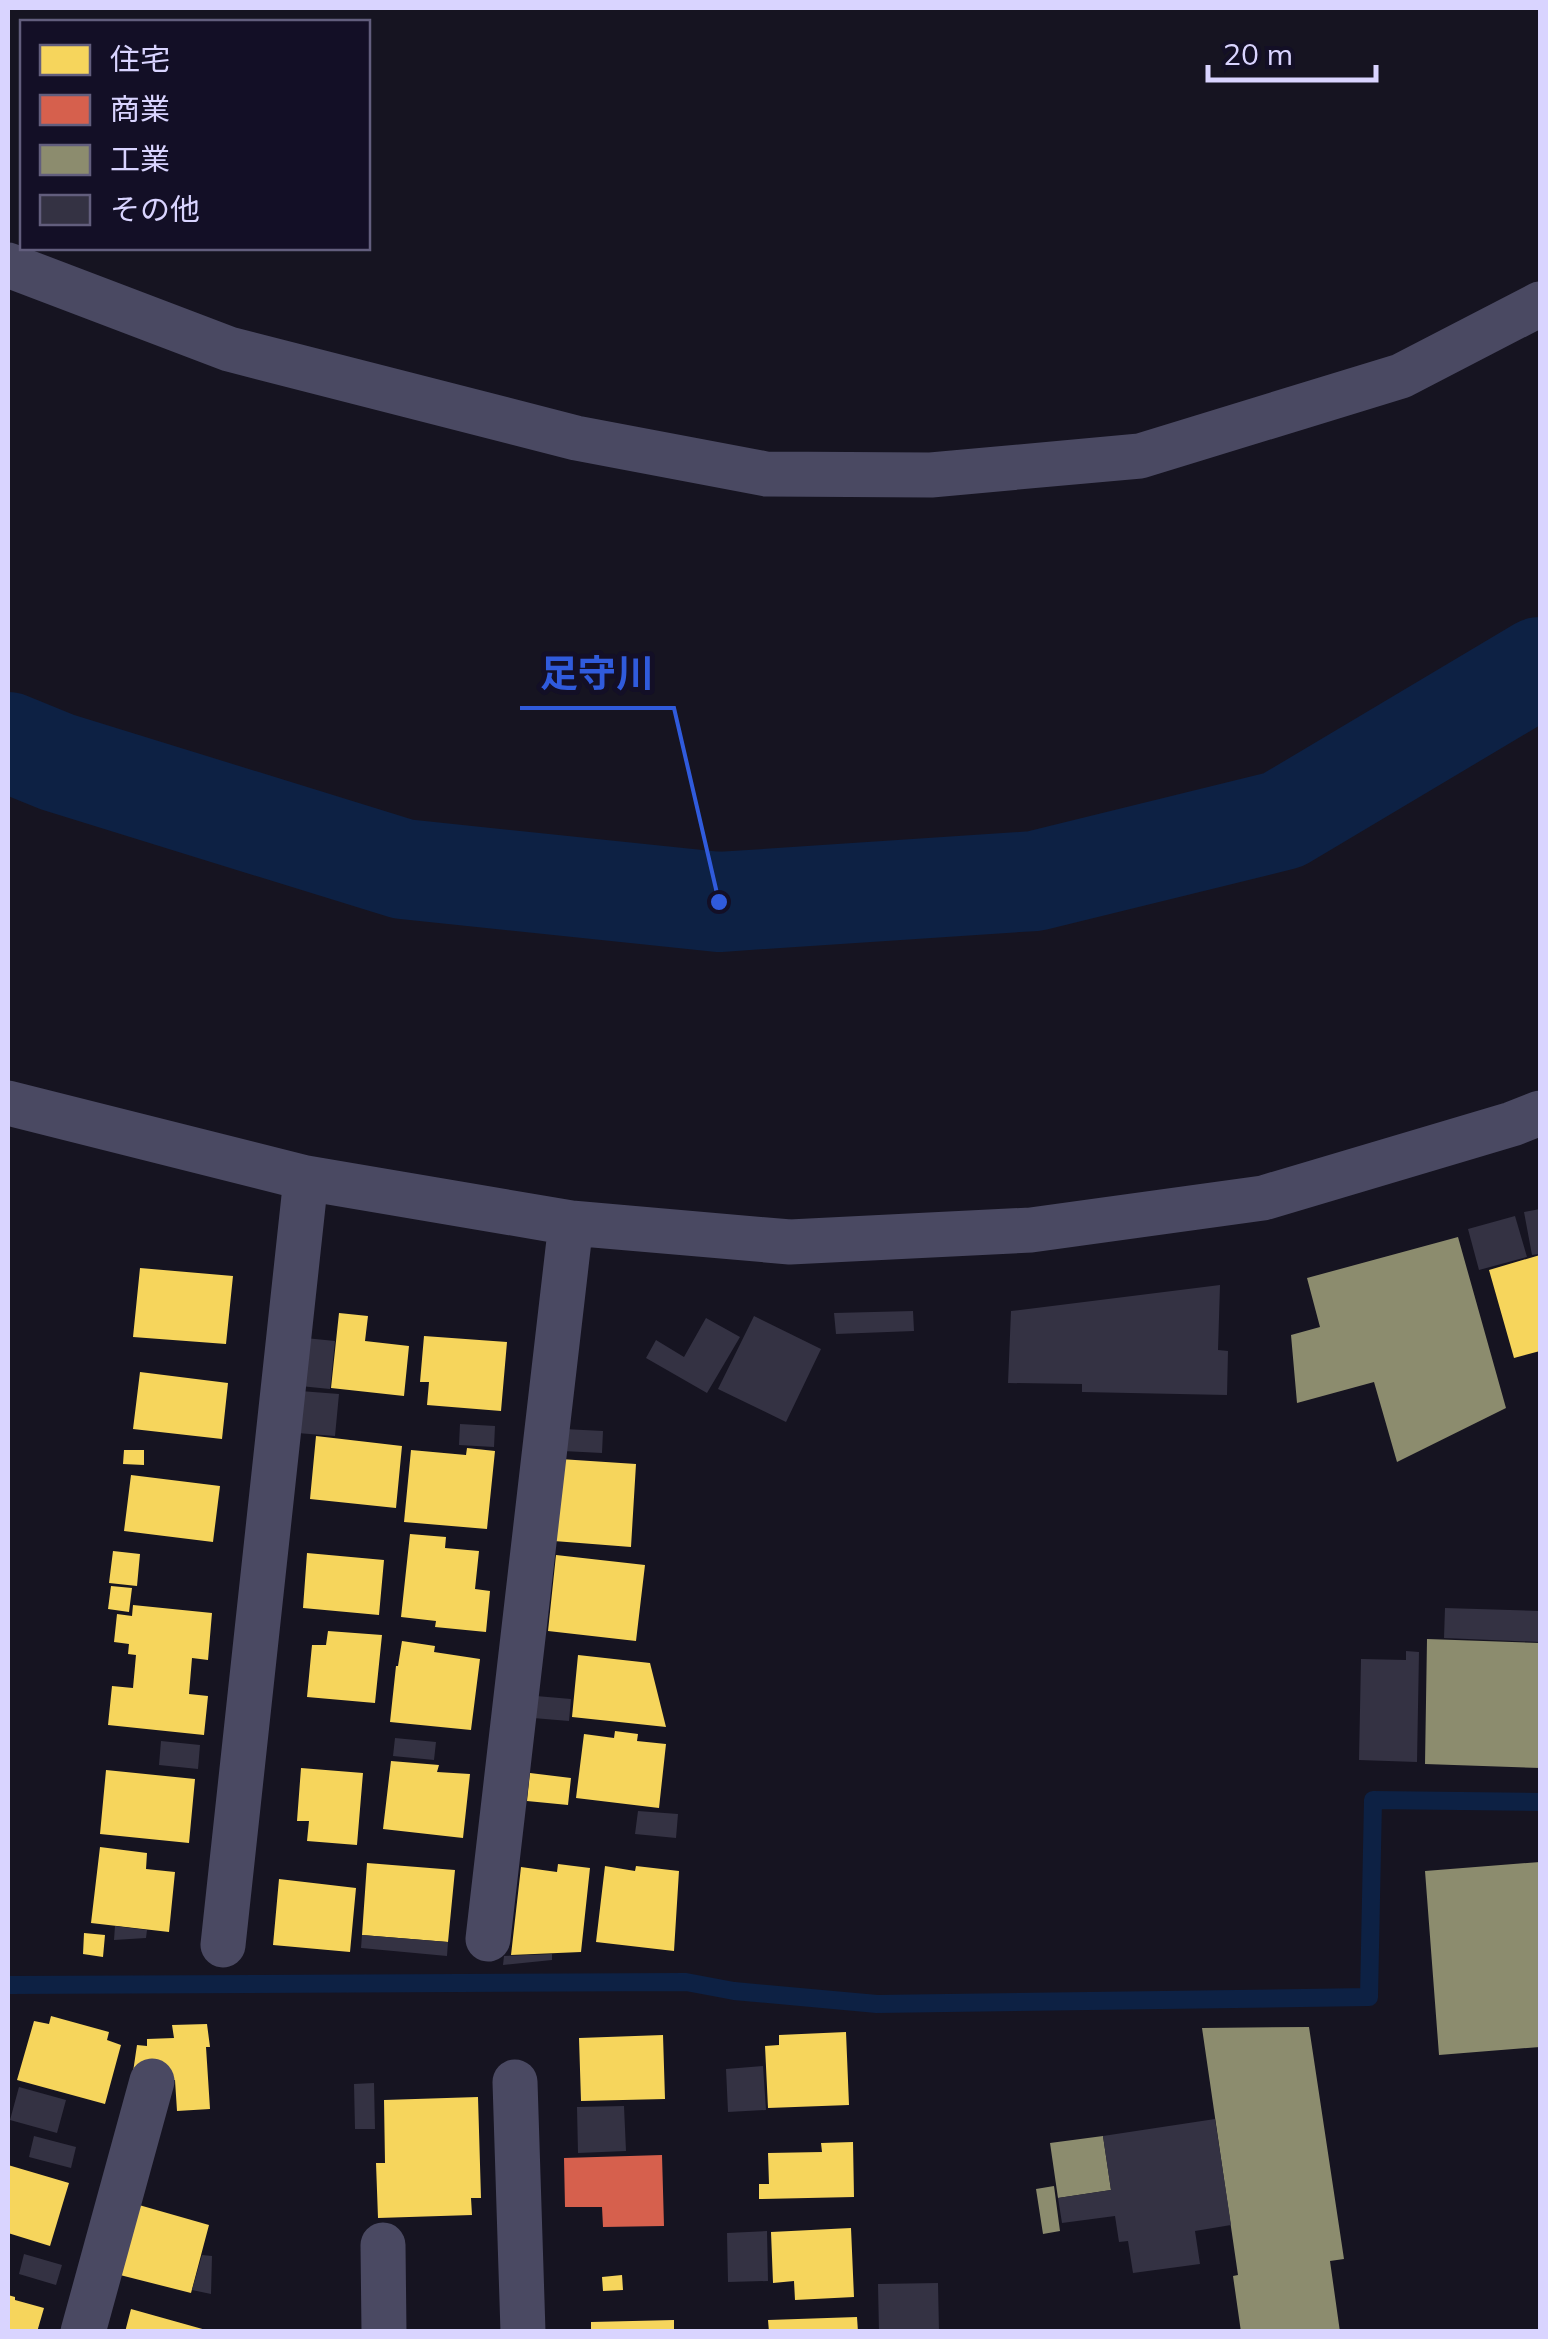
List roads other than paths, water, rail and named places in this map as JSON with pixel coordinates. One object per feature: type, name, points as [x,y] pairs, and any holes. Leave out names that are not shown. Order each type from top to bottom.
[{"type":"street","points":[[8,265],[229,349],[576,438],[766,474],[930,476],[1140,456],[1401,376],[1540,304]]},
{"type":"street","points":[[8,1103],[306,1178],[571,1223],[790,1242],[1032,1230],[1263,1198],[1540,1113]]},
{"type":"street","points":[[223,1945],[306,1178]]},
{"type":"street","points":[[488,1940],[571,1223]]},
{"type":"street","points":[[83,2332],[152,2081]]},
{"type":"street","points":[[515,2082],[522,2332]]},
{"type":"street","points":[[383,2245],[384,2332]]},
{"type":"waterway","points":[[8,742],[57,762],[403,869],[719,902],[1035,881],[1283,820],[1540,667]]},
{"type":"waterway","points":[[8,1985],[686,1982],[734,1991],[877,2004],[1369,1997],[1373,1800],[1540,1802]]},
{"type":"place","name":"足守川","points":[[719,902]]}]
